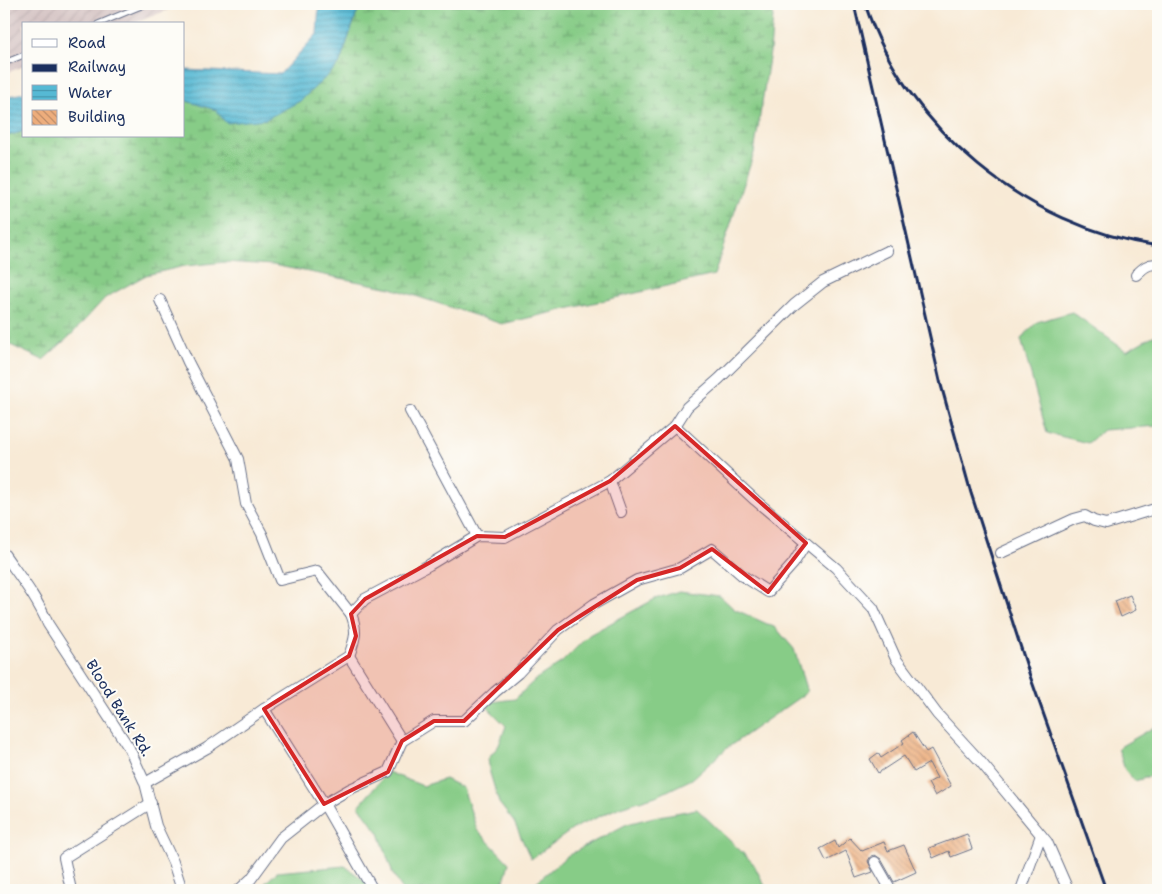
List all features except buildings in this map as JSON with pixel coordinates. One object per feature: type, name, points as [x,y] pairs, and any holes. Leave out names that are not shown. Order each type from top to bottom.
[{"type":"street","points":[[351,614],[365,599],[477,536],[505,537],[610,481],[675,426],[687,407],[720,380],[794,305],[823,282],[887,251]]},
{"type":"street","points":[[1136,275],[1143,268],[1154,264],[1158,265]]},
{"type":"street","points":[[145,783],[207,748],[264,709],[349,656],[356,636],[351,614],[317,571],[280,580],[262,534],[246,504],[238,459],[188,362],[160,300]]},
{"type":"street","points":[[410,411],[477,536]]},
{"type":"street","points":[[675,426],[755,500],[836,568],[873,608],[896,659],[937,714],[980,761],[1047,842],[1068,890]]},
{"type":"street","points":[[610,481],[621,512]]},
{"type":"street","points":[[1001,552],[1074,519],[1085,516],[1106,524],[1158,508]]},
{"type":"street","points":[[239,890],[251,879],[281,838],[324,804],[350,789],[388,772],[402,741],[434,720],[464,722],[518,673],[558,630],[594,604],[637,580],[680,568],[712,549],[743,576],[768,592],[793,564],[806,543]]},
{"type":"street","name":"Blood Bank Rd.","points":[[4,554],[41,608],[48,624],[129,748],[145,783],[156,826],[173,862],[182,890]]},
{"type":"street","points":[[349,656],[402,741]]},
{"type":"street","points":[[264,709],[324,804],[373,890]]},
{"type":"street","points":[[71,890],[64,858],[151,803]]},
{"type":"street","points":[[1021,890],[1041,835]]},
{"type":"street","points":[[875,862],[891,890]]},
{"type":"lane","points":[[103,22],[146,4]]},
{"type":"lane","points":[[4,63],[22,56]]},
{"type":"highlighted area","points":[[675,426],[806,543],[768,592],[712,549],[680,568],[637,580],[558,630],[464,721],[434,721],[402,741],[388,772],[324,804],[264,709],[349,656],[356,636],[351,614],[365,599],[477,536],[505,537],[610,481]]},
{"type":"shaded area","points":[[4,4],[183,4],[137,22],[22,22],[22,67],[4,74]]},
{"type":"green space","points":[[360,4],[774,4],[770,52],[754,153],[714,275],[502,324],[391,288],[273,265],[225,262],[185,266],[146,275],[105,298],[72,334],[43,360],[4,342],[4,137],[22,132],[22,138],[185,138],[185,100],[216,110],[339,65]]},
{"type":"green space","points":[[1072,312],[1126,351],[1158,334],[1158,426],[1103,430],[1088,443],[1047,433],[1021,339],[1037,322]]},
{"type":"green space","points":[[679,591],[720,596],[734,609],[776,628],[794,649],[807,692],[727,748],[692,779],[659,795],[620,807],[576,827],[531,859],[514,822],[499,803],[490,773],[488,759],[499,745],[506,726],[483,703],[515,699],[536,679],[562,662],[589,635],[655,599]]},
{"type":"green space","points":[[1158,725],[1158,774],[1135,781],[1125,770],[1118,748]]},
{"type":"green space","points":[[388,772],[423,786],[445,779],[463,788],[477,830],[509,863],[503,884],[496,890],[403,890],[393,874],[379,833],[359,806]]},
{"type":"green space","points":[[697,809],[753,863],[767,890],[534,890],[533,885],[567,856],[627,824]]},
{"type":"green space","points":[[345,866],[377,890],[258,890],[277,872]]},
{"type":"water","points":[[319,4],[360,4],[339,65],[300,101],[266,119],[226,123],[216,110],[185,100],[185,70],[280,74],[317,34]]},
{"type":"water","points":[[22,93],[22,132],[4,137],[4,97]]},
{"type":"railway","points":[[854,4],[941,385],[971,493],[1030,676],[1106,890]]},
{"type":"railway","points":[[865,4],[884,50],[910,92],[942,131],[978,165],[1019,194],[1063,218],[1110,235],[1158,246]]}]
